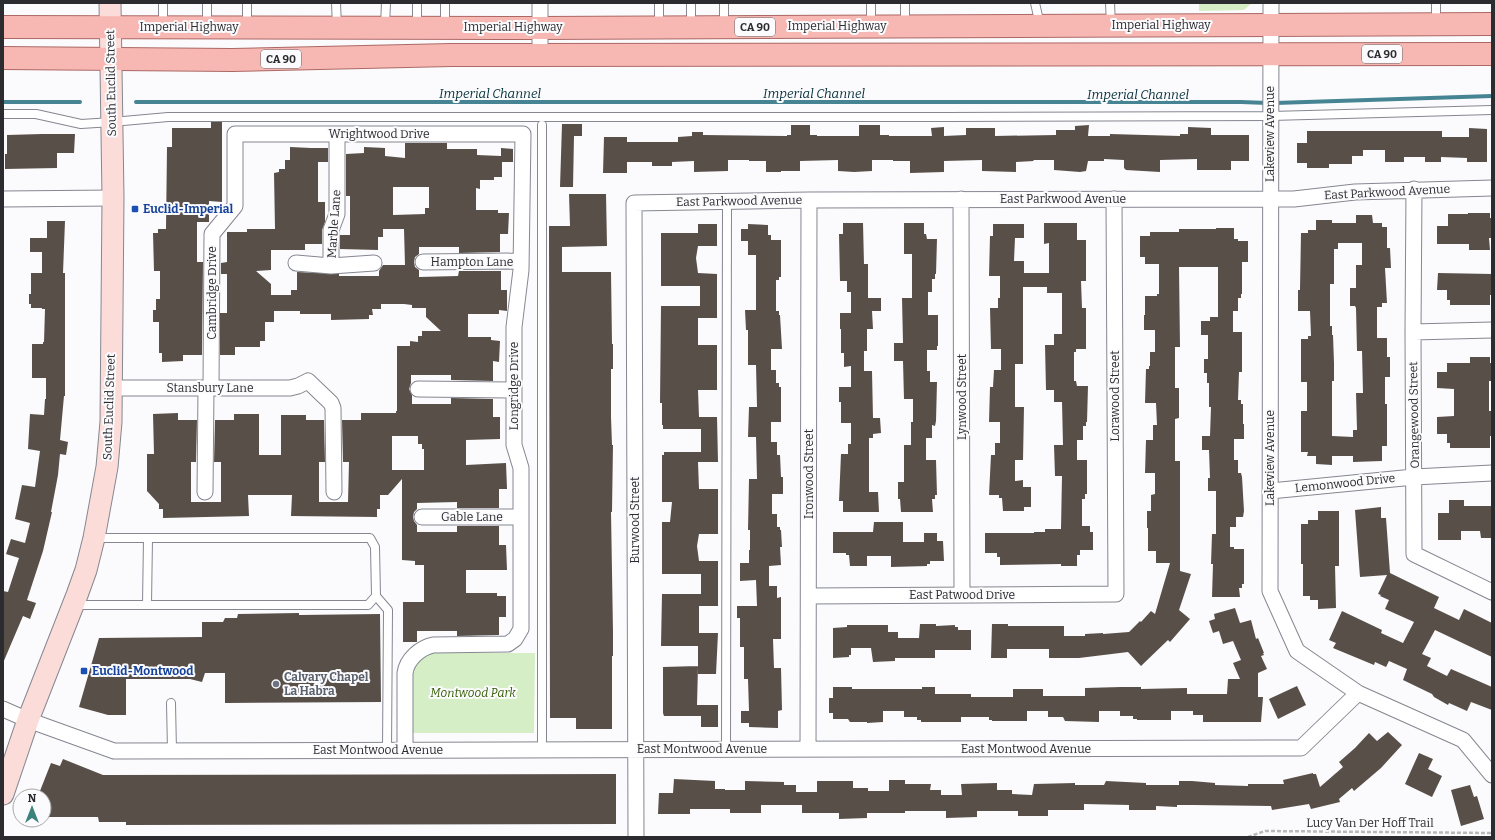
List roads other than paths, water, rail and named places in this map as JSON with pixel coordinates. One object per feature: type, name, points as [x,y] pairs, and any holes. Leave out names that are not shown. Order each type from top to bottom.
[{"type":"main road","name":"South Euclid Street","points":[[3,794],[28,720],[86,570],[94,538],[107,467],[111,422],[113,198],[110,3]]},
{"type":"main road","name":"Imperial Highway","points":[[110,26],[540,28],[1492,24]]},
{"type":"main road","name":"CA 90","points":[[3,27],[110,26]]},
{"type":"main road","points":[[281,59],[284,51],[294,48],[335,45],[345,41],[348,39],[344,27]]},
{"type":"main road","name":"CA 90","points":[[3,58],[232,60],[415,55],[1492,54]]},
{"type":"street","points":[[540,3],[540,55]]},
{"type":"street","name":"Lakeview Avenue","points":[[1271,3],[1270,592],[1297,651],[1358,693],[1462,740],[1492,775]]},
{"type":"street","name":"Wrightwood Drive","points":[[235,134],[523,134]]},
{"type":"street","name":"Cambridge Drive","points":[[205,492],[212,234],[235,206],[235,134]]},
{"type":"street","name":"Marble Lane","points":[[331,266],[331,230],[337,214],[337,134]]},
{"type":"street","name":"Longridge Drive","points":[[405,750],[406,668],[415,655],[428,646],[434,645],[505,644],[511,642],[517,637],[521,626],[521,468],[514,445],[514,327],[519,293],[521,261],[523,134]]},
{"type":"street","name":"East Parkwood Avenue","points":[[634,203],[961,199],[1294,199],[1354,192],[1414,189],[1492,188]]},
{"type":"street","name":"Orangewood Street","points":[[1414,189],[1414,554],[1492,592]]},
{"type":"street","points":[[3,199],[113,198]]},
{"type":"street","name":"Lynwood Street","points":[[961,199],[962,595]]},
{"type":"street","name":"Lorawood Street","points":[[1114,199],[1116,594]]},
{"type":"street","name":"Ironwood Street","points":[[808,749],[809,200]]},
{"type":"street","name":"Burwood Street","points":[[634,203],[636,837]]},
{"type":"street","name":"Hampton Lane","points":[[423,262],[521,261]]},
{"type":"street","points":[[296,262],[331,266],[374,263]]},
{"type":"street","points":[[1413,332],[1492,330]]},
{"type":"street","name":"Stansbury Lane","points":[[111,388],[290,388],[308,381],[331,403],[333,408],[334,492]]},
{"type":"street","points":[[418,389],[514,390]]},
{"type":"street","name":"Lemonwood Drive","points":[[1270,491],[1414,476],[1492,473]]},
{"type":"street","name":"Gable Lane","points":[[422,517],[521,517]]},
{"type":"street","name":"East Patwood Drive","points":[[809,596],[1116,594]]},
{"type":"street","name":"East Montwood Avenue","points":[[3,709],[28,720],[114,750],[1301,748],[1358,693]]},
{"type":"lane","points":[[163,3],[163,26]]},
{"type":"lane","points":[[207,3],[207,27]]},
{"type":"lane","points":[[247,3],[247,27]]},
{"type":"lane","points":[[336,3],[344,27]]},
{"type":"lane","points":[[386,3],[386,27]]},
{"type":"lane","points":[[417,3],[417,28]]},
{"type":"lane","points":[[445,3],[445,28]]},
{"type":"lane","points":[[659,3],[659,27]]},
{"type":"lane","points":[[690,3],[691,27]]},
{"type":"lane","points":[[724,3],[724,27]]},
{"type":"lane","points":[[871,3],[871,26]]},
{"type":"lane","points":[[905,3],[905,26]]},
{"type":"lane","points":[[1035,3],[1040,26]]},
{"type":"lane","points":[[1110,3],[1111,25]]},
{"type":"lane","points":[[1436,3],[1436,24]]},
{"type":"lane","points":[[3,114],[36,114],[81,124],[168,117],[1271,116],[1492,110]]},
{"type":"lane","points":[[542,125],[542,750]]},
{"type":"lane","points":[[726,749],[727,201]]},
{"type":"lane","points":[[94,538],[370,538],[375,547],[376,596],[388,610],[388,750]]},
{"type":"lane","points":[[147,604],[148,538]]},
{"type":"lane","points":[[73,605],[368,605],[376,596]]},
{"type":"lane","points":[[171,702],[172,750]]},
{"type":"waterway","name":"Imperial Channel","points":[[1275,103],[1492,96]]},
{"type":"waterway","name":"Imperial Channel","points":[[3,102],[80,102]]},
{"type":"waterway","name":"Imperial Channel","points":[[136,102],[1268,103]]},
{"type":"place","name":"Euclid-Imperial","points":[[135,209]]},
{"type":"place","name":"Euclid-Montwood","points":[[84,671]]},
{"type":"place","name":"Calvary Chapel La Habra","points":[[276,684]]},
{"type":"park label","name":"Montwood Park","points":[[473,693]]}]
